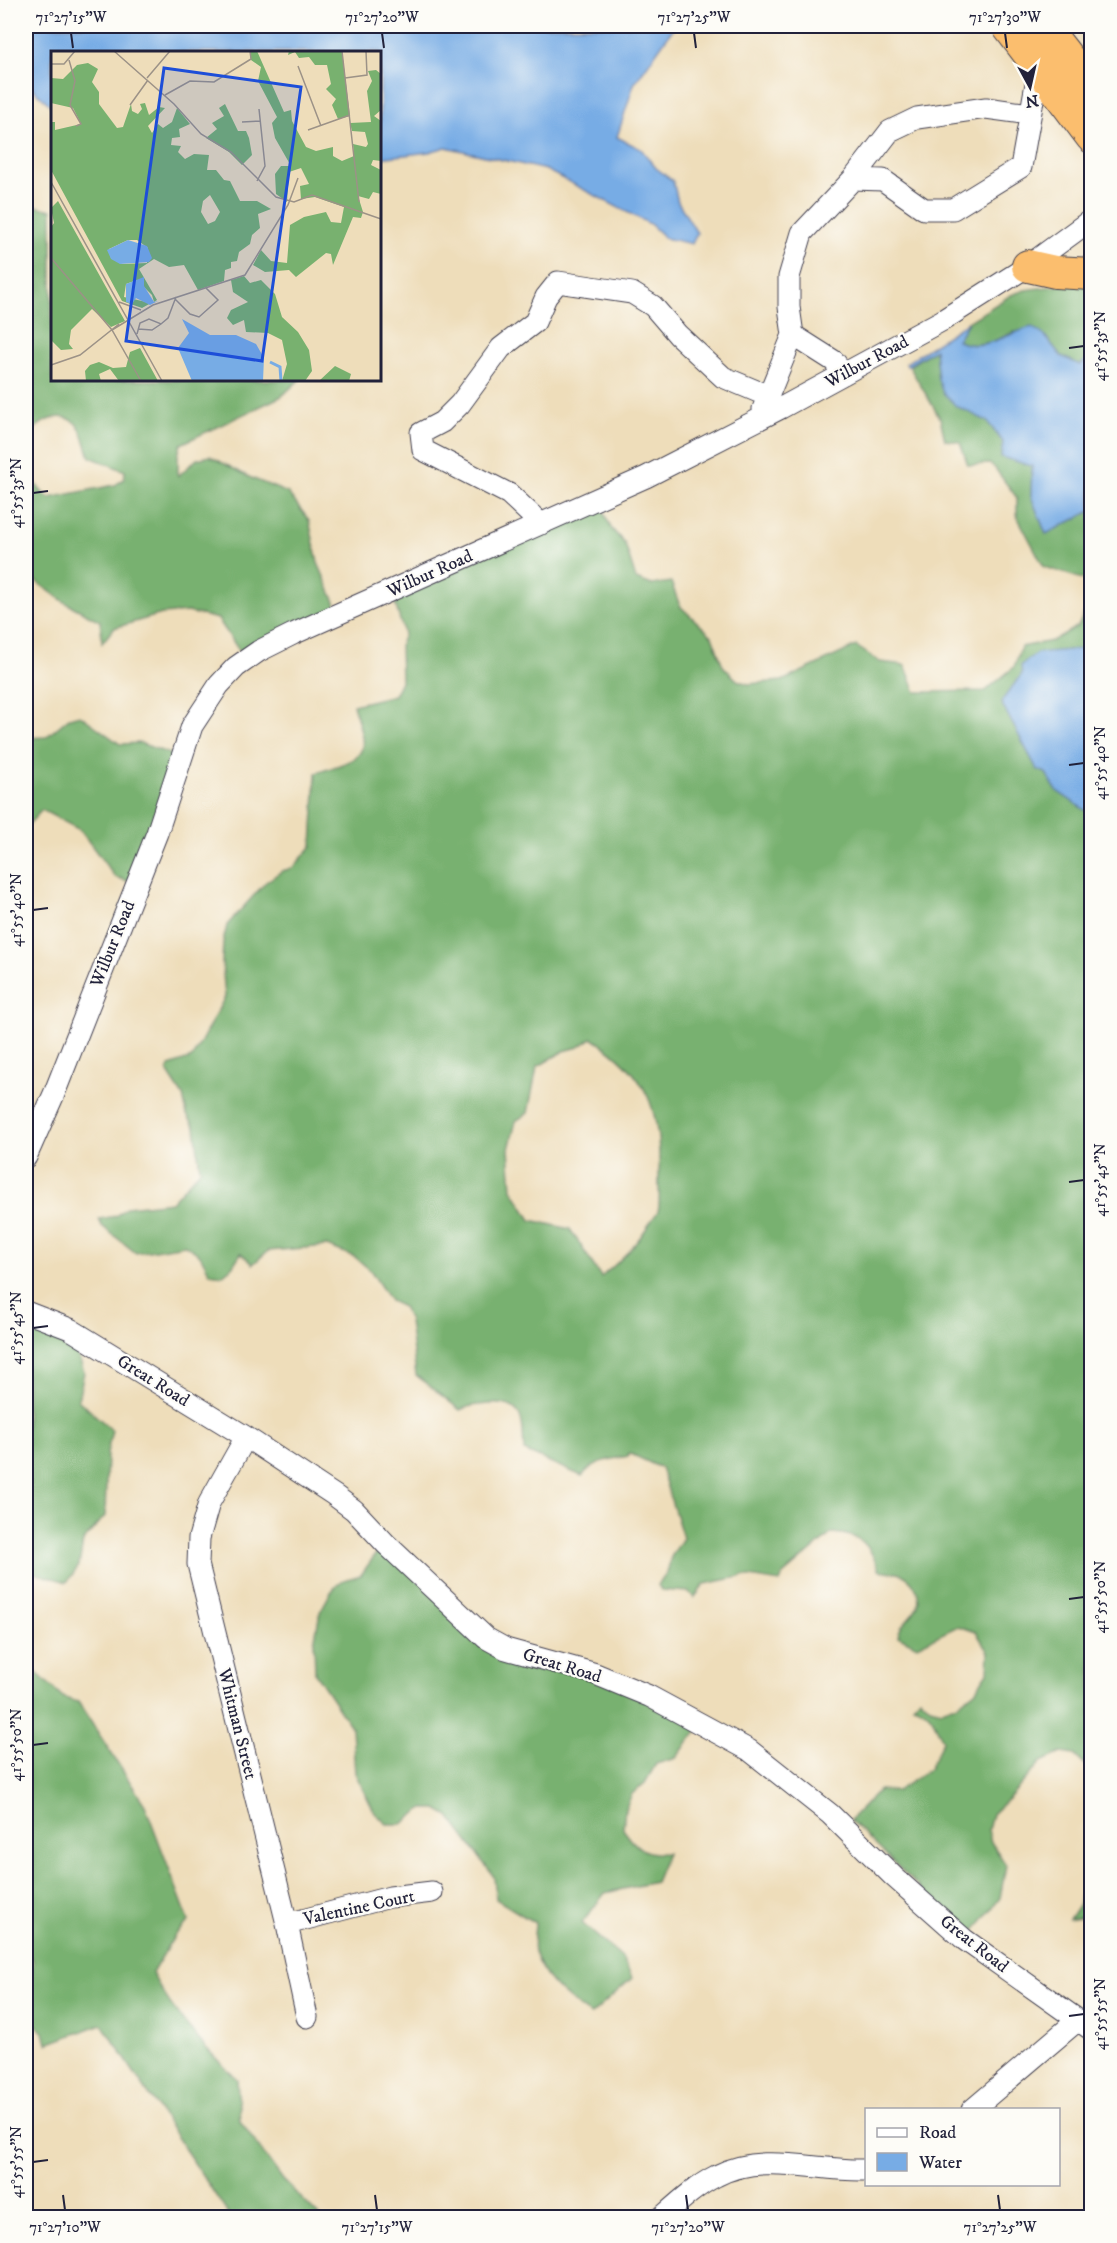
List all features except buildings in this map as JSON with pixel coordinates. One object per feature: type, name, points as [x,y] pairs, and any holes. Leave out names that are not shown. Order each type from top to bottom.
[{"type":"highway","points":[[1008,26],[1092,137]]},
{"type":"highway","points":[[1043,26],[1092,89]]},
{"type":"highway","points":[[1028,266],[1055,272],[1092,274]]},
{"type":"street","points":[[853,179],[883,180],[924,209],[953,209],[1021,167],[1039,67]]},
{"type":"street","points":[[758,420],[793,336],[789,307],[789,277],[802,233],[853,179],[890,131],[917,118],[986,108],[1030,114]]},
{"type":"street","name":"Wilbur Road","points":[[26,1157],[54,1094],[126,914],[157,833],[192,726],[219,685],[236,667],[259,651],[293,634],[646,477],[758,420],[914,337],[1028,266],[1091,219]]},
{"type":"street","points":[[541,524],[509,494],[423,450],[421,433],[442,422],[460,404],[501,348],[535,322],[546,297],[558,282],[632,293],[653,306],[678,335],[723,377],[768,396]]},
{"type":"street","points":[[793,336],[834,361],[844,374]]},
{"type":"street","name":"Great Road","points":[[26,1312],[70,1329],[246,1437],[354,1510],[486,1638],[506,1649],[592,1673],[649,1696],[749,1750],[830,1814],[894,1877],[964,1940],[1085,2025]]},
{"type":"street","name":"Whitman Street","points":[[246,1437],[209,1503],[199,1538],[198,1564],[287,1924],[307,2018]]},
{"type":"street","name":"Valentine Court","points":[[287,1924],[390,1897],[432,1893]]},
{"type":"street","points":[[973,2108],[1085,2025]]},
{"type":"street","points":[[661,2217],[704,2183],[731,2169],[778,2163],[865,2170]]},
{"type":"green space","points":[[26,204],[51,210],[51,381],[298,381],[282,396],[181,444],[178,455],[178,476],[197,459],[210,456],[249,477],[288,493],[309,520],[318,563],[338,609],[244,658],[218,619],[188,612],[162,614],[114,628],[102,643],[100,621],[66,603],[26,574],[26,449],[35,482],[49,498],[115,485],[124,479],[125,471],[90,457],[80,429],[67,418],[52,418],[37,426],[26,446]]},
{"type":"green space","points":[[1091,281],[1091,356],[1080,365],[1061,356],[1045,336],[1014,332],[992,342],[966,345],[957,340],[968,322],[1011,295],[1025,290]]},
{"type":"green space","points":[[935,349],[938,379],[956,406],[987,421],[1003,442],[1001,457],[1032,466],[1031,496],[1046,534],[1091,511],[1091,589],[1089,581],[1044,567],[1017,516],[1017,498],[994,467],[990,464],[968,465],[960,442],[945,440],[940,418],[909,366]]},
{"type":"green space","points":[[598,499],[611,528],[625,544],[636,579],[652,585],[671,582],[680,606],[712,636],[723,666],[737,680],[748,684],[782,681],[856,646],[880,662],[905,665],[916,692],[985,691],[1014,667],[1021,647],[1052,641],[1078,626],[1091,600],[1091,648],[1037,654],[1001,702],[1037,769],[1046,773],[1057,791],[1091,814],[1091,1771],[1074,1755],[1061,1753],[1041,1762],[992,1814],[988,1830],[991,1842],[1006,1865],[1000,1898],[970,1937],[850,1820],[879,1790],[897,1791],[929,1769],[943,1741],[929,1714],[913,1705],[920,1697],[930,1707],[942,1710],[958,1704],[975,1691],[988,1672],[989,1652],[976,1632],[958,1626],[917,1646],[898,1636],[901,1628],[918,1605],[919,1600],[914,1585],[902,1574],[879,1570],[863,1542],[858,1538],[842,1534],[832,1533],[783,1575],[780,1582],[744,1576],[705,1584],[694,1598],[689,1592],[661,1590],[658,1585],[667,1573],[671,1557],[683,1538],[661,1468],[629,1453],[628,1456],[597,1464],[582,1476],[524,1451],[520,1415],[509,1406],[488,1404],[470,1406],[460,1410],[416,1375],[409,1321],[403,1307],[390,1301],[371,1271],[355,1257],[327,1246],[268,1251],[253,1264],[241,1253],[232,1267],[222,1275],[210,1273],[200,1255],[185,1245],[136,1253],[102,1226],[99,1219],[116,1216],[127,1207],[171,1202],[200,1170],[195,1127],[187,1115],[183,1096],[168,1073],[169,1066],[192,1058],[225,997],[222,962],[227,925],[266,882],[282,871],[293,868],[312,846],[316,773],[346,763],[360,752],[362,735],[353,705],[394,695],[401,681],[400,645],[404,634],[392,593]],"holes":[[[592,1038],[611,1052],[638,1080],[653,1112],[659,1151],[659,1202],[658,1211],[640,1238],[601,1277],[570,1229],[531,1220],[512,1189],[509,1149],[516,1121],[528,1113],[537,1067],[564,1051],[579,1047]]]},
{"type":"green space","points":[[80,715],[120,744],[140,743],[173,755],[134,883],[115,877],[80,830],[42,810],[26,827],[26,738],[46,737],[69,718]]},
{"type":"green space","points":[[26,1326],[76,1350],[84,1372],[78,1400],[112,1430],[107,1453],[105,1516],[83,1541],[79,1566],[67,1582],[26,1571]]},
{"type":"green space","points":[[380,1548],[498,1639],[682,1703],[683,1701],[705,1721],[676,1758],[656,1764],[645,1783],[632,1794],[625,1809],[623,1829],[632,1841],[646,1851],[667,1853],[655,1882],[605,1893],[582,1923],[622,1958],[632,1978],[591,2015],[565,1996],[543,1971],[534,1952],[535,1923],[496,1899],[494,1877],[449,1816],[437,1809],[422,1809],[402,1824],[387,1824],[375,1813],[355,1773],[352,1728],[315,1673],[314,1643],[320,1612],[331,1592],[341,1581],[361,1575]]},
{"type":"green space","points":[[26,1663],[64,1698],[78,1702],[145,1805],[189,1921],[175,1935],[152,1973],[169,2002],[190,2029],[237,2079],[240,2121],[283,2180],[320,2217],[230,2217],[102,2024],[47,2044],[44,2032],[26,2017],[26,1984],[31,1979],[33,1960],[26,1950]]},
{"type":"green space","points":[[1083,1885],[1091,1885],[1091,1915],[1069,1919],[1079,1904]]},
{"type":"water","points":[[26,26],[675,26],[634,84],[617,137],[641,149],[656,168],[673,181],[678,202],[697,233],[692,244],[665,238],[650,224],[546,170],[446,147],[429,152],[381,158],[381,51],[51,51],[51,106],[26,82]]},
{"type":"water","points":[[968,322],[957,340],[966,344],[985,344],[1032,327],[1045,336],[1061,356],[1080,365],[1091,356],[1091,511],[1046,534],[1031,496],[1032,466],[1001,457],[1003,442],[987,421],[956,406],[943,393],[938,379],[935,349],[907,366],[906,363]]},
{"type":"water","points":[[1092,648],[1091,814],[1057,791],[1046,773],[1037,769],[1001,702],[1022,674],[1021,665],[1037,653]]}]
